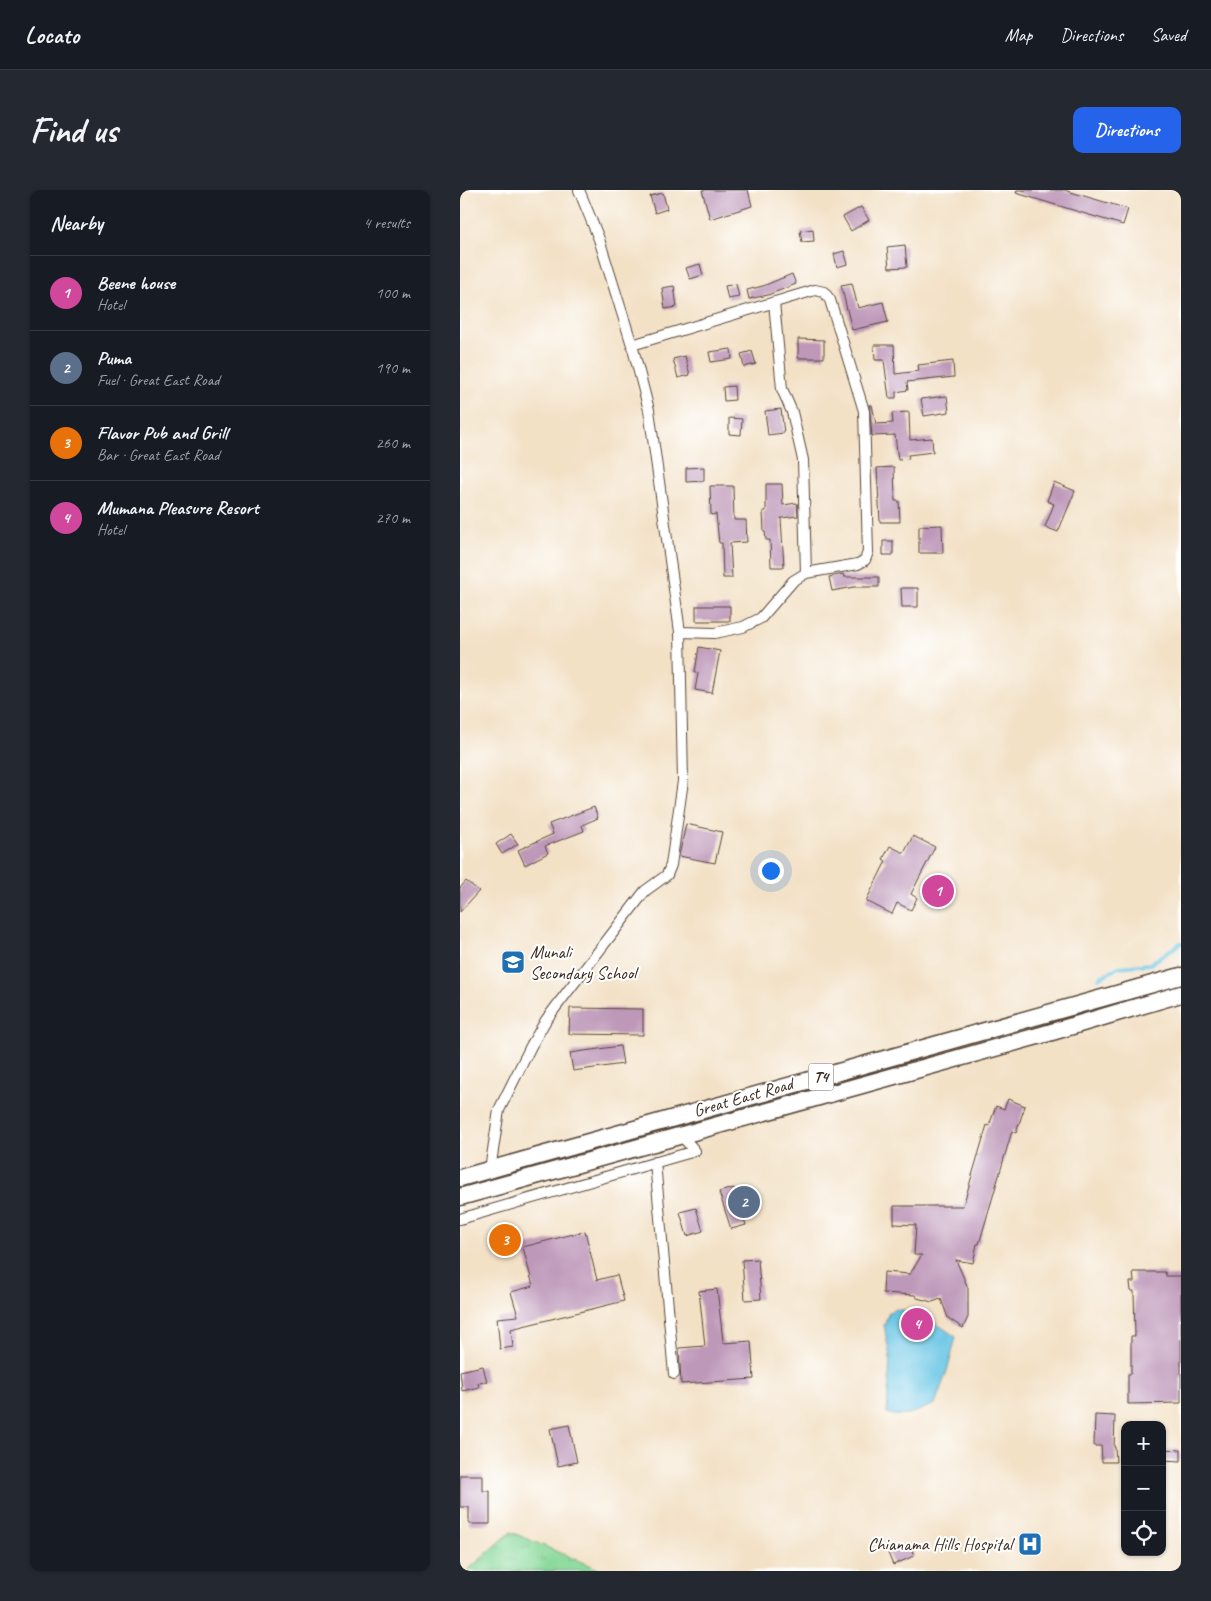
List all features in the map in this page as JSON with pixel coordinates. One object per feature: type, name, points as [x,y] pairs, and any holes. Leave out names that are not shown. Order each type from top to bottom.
[{"type":"main road","name":"Great East Road","points":[[460,1178],[1181,976]]},
{"type":"main road","name":"Great East Road","points":[[460,1197],[1045,1034],[1181,994]]},
{"type":"street","points":[[490,1170],[499,1110],[519,1067],[541,1029],[645,892],[667,875],[671,864],[683,781],[680,632],[649,410],[632,345],[599,240],[579,190]]},
{"type":"street","points":[[632,345],[815,290],[824,292],[830,300],[864,411],[868,552],[865,560],[858,564],[806,573],[793,580],[761,618],[743,627],[715,633],[680,632]]},
{"type":"street","points":[[774,302],[782,389],[792,412],[803,460],[806,573]]},
{"type":"street","points":[[460,1219],[695,1151],[681,1135]]},
{"type":"street","points":[[655,1162],[674,1374]]},
{"type":"green space","points":[[511,1532],[603,1571],[467,1571]]},
{"type":"water","points":[[897,1309],[928,1319],[956,1337],[948,1368],[935,1404],[905,1415],[887,1413],[890,1357],[884,1325],[889,1312]]},
{"type":"building","points":[[702,190],[748,190],[752,206],[710,219]]},
{"type":"building","points":[[1017,190],[1064,190],[1128,209],[1123,225],[1016,193]]},
{"type":"building","points":[[663,193],[667,209],[655,213],[650,196]]},
{"type":"building","points":[[861,207],[869,220],[851,231],[843,217]]},
{"type":"building","points":[[813,229],[814,241],[802,242],[800,231]]},
{"type":"building","points":[[905,245],[907,267],[889,268],[887,247]]},
{"type":"building","points":[[844,251],[848,264],[837,267],[834,254]]},
{"type":"building","points":[[700,264],[703,275],[690,279],[686,268]]},
{"type":"building","points":[[792,274],[796,284],[768,295],[749,299],[747,290],[763,286]]},
{"type":"building","points":[[852,283],[858,308],[883,302],[888,322],[852,330],[841,285]]},
{"type":"building","points":[[736,284],[739,297],[728,299],[725,286]]},
{"type":"building","points":[[674,286],[677,307],[665,309],[662,288]]},
{"type":"building","points":[[798,339],[824,340],[824,358],[798,358]]},
{"type":"building","points":[[874,345],[894,345],[895,374],[919,371],[918,365],[953,361],[954,377],[907,382],[908,390],[896,392],[896,398],[889,398],[884,360],[875,360]]},
{"type":"building","points":[[731,349],[732,359],[711,362],[709,352]]},
{"type":"building","points":[[752,351],[756,364],[744,367],[741,354]]},
{"type":"building","points":[[685,356],[690,375],[678,378],[673,359]]},
{"type":"building","points":[[734,386],[735,400],[724,401],[723,387]]},
{"type":"building","points":[[947,396],[949,412],[924,416],[921,399]]},
{"type":"building","points":[[869,405],[872,405],[876,424],[893,423],[892,413],[909,412],[910,440],[932,438],[933,452],[908,455],[909,459],[898,460],[895,435],[872,436]]},
{"type":"building","points":[[781,409],[784,433],[768,435],[765,411]]},
{"type":"building","points":[[729,418],[742,419],[741,435],[729,434]]},
{"type":"building","points":[[704,467],[704,481],[686,482],[686,468]]},
{"type":"building","points":[[894,467],[895,501],[899,501],[900,522],[880,522],[877,468]]},
{"type":"building","points":[[1054,482],[1075,491],[1058,532],[1045,527],[1054,504],[1047,501]]},
{"type":"building","points":[[766,484],[782,484],[783,505],[797,503],[798,516],[781,518],[784,567],[771,567],[770,540],[766,540],[764,532],[763,511],[766,511]]},
{"type":"building","points":[[710,486],[733,486],[734,520],[746,520],[747,542],[730,543],[732,578],[723,578],[722,543],[719,543],[716,514],[711,515]]},
{"type":"building","points":[[942,525],[943,553],[919,553],[919,526]]},
{"type":"building","points":[[883,541],[893,541],[893,555],[883,555]]},
{"type":"building","points":[[843,574],[844,577],[879,577],[879,587],[854,587],[832,591],[829,577]]},
{"type":"building","points":[[901,588],[918,588],[918,607],[902,607]]},
{"type":"building","points":[[696,606],[730,606],[730,621],[696,621]]},
{"type":"building","points":[[699,647],[720,651],[712,693],[695,690],[698,673],[695,672]]},
{"type":"building","points":[[594,807],[598,818],[582,825],[584,831],[545,846],[548,853],[525,865],[518,850],[553,834],[549,824]]},
{"type":"building","points":[[686,824],[722,832],[715,863],[679,856]]},
{"type":"building","points":[[511,834],[518,844],[502,854],[496,844]]},
{"type":"building","points":[[913,836],[935,847],[911,894],[917,898],[911,910],[897,903],[892,914],[866,901],[886,861],[883,859],[890,846],[904,853]]},
{"type":"building","points":[[466,881],[479,891],[460,912],[460,888]]},
{"type":"building","points":[[570,1008],[643,1009],[643,1035],[569,1034]]},
{"type":"building","points":[[620,1046],[623,1064],[573,1071],[570,1053]]},
{"type":"building","points":[[1008,1099],[1025,1106],[1016,1133],[1012,1131],[979,1244],[977,1244],[973,1263],[956,1260],[968,1288],[968,1317],[963,1328],[948,1318],[941,1299],[932,1302],[917,1298],[915,1295],[883,1293],[884,1272],[910,1274],[922,1255],[914,1255],[916,1225],[894,1224],[894,1206],[963,1206],[987,1125],[989,1126],[996,1106],[1004,1109]]},
{"type":"building","points":[[734,1188],[746,1225],[731,1229],[719,1192]]},
{"type":"building","points":[[696,1208],[703,1231],[687,1236],[680,1212]]},
{"type":"building","points":[[585,1231],[597,1280],[617,1275],[624,1301],[511,1329],[513,1347],[500,1349],[497,1318],[518,1316],[511,1292],[533,1286],[523,1247]]},
{"type":"building","points":[[758,1259],[761,1299],[745,1300],[742,1260]]},
{"type":"building","points":[[1133,1272],[1165,1272],[1166,1276],[1181,1276],[1181,1403],[1128,1404],[1128,1374],[1131,1374],[1131,1336],[1135,1336],[1134,1291],[1131,1291],[1130,1282],[1134,1282]]},
{"type":"building","points":[[717,1289],[723,1341],[724,1343],[751,1341],[754,1379],[681,1384],[679,1348],[705,1346],[699,1291]]},
{"type":"building","points":[[483,1366],[487,1382],[478,1383],[479,1387],[462,1391],[460,1371]]},
{"type":"building","points":[[1095,1415],[1115,1416],[1114,1447],[1116,1462],[1102,1462],[1101,1446],[1094,1446]]},
{"type":"building","points":[[569,1425],[577,1462],[558,1466],[550,1429]]},
{"type":"building","points":[[1166,1449],[1181,1450],[1181,1461],[1166,1460]]},
{"type":"building","points":[[460,1475],[483,1475],[483,1491],[490,1491],[490,1524],[469,1524],[469,1507],[460,1507]]},
{"type":"building","points":[[910,1544],[914,1556],[893,1565],[888,1553]]},
{"type":"waterway","points":[[1099,978],[1119,967],[1150,964],[1181,943]]},
{"type":"place","name":"Beene house","points":[[938,891]]},
{"type":"place","name":"Munali Secondary School","points":[[513,962]]},
{"type":"place","name":"Puma","points":[[744,1202]]},
{"type":"place","name":"Flavor Pub and Grill","points":[[505,1240]]},
{"type":"place","name":"Mumana Pleasure Resort","points":[[917,1324]]},
{"type":"place","name":"Chianama Hills Hospital","points":[[1030,1544]]}]
